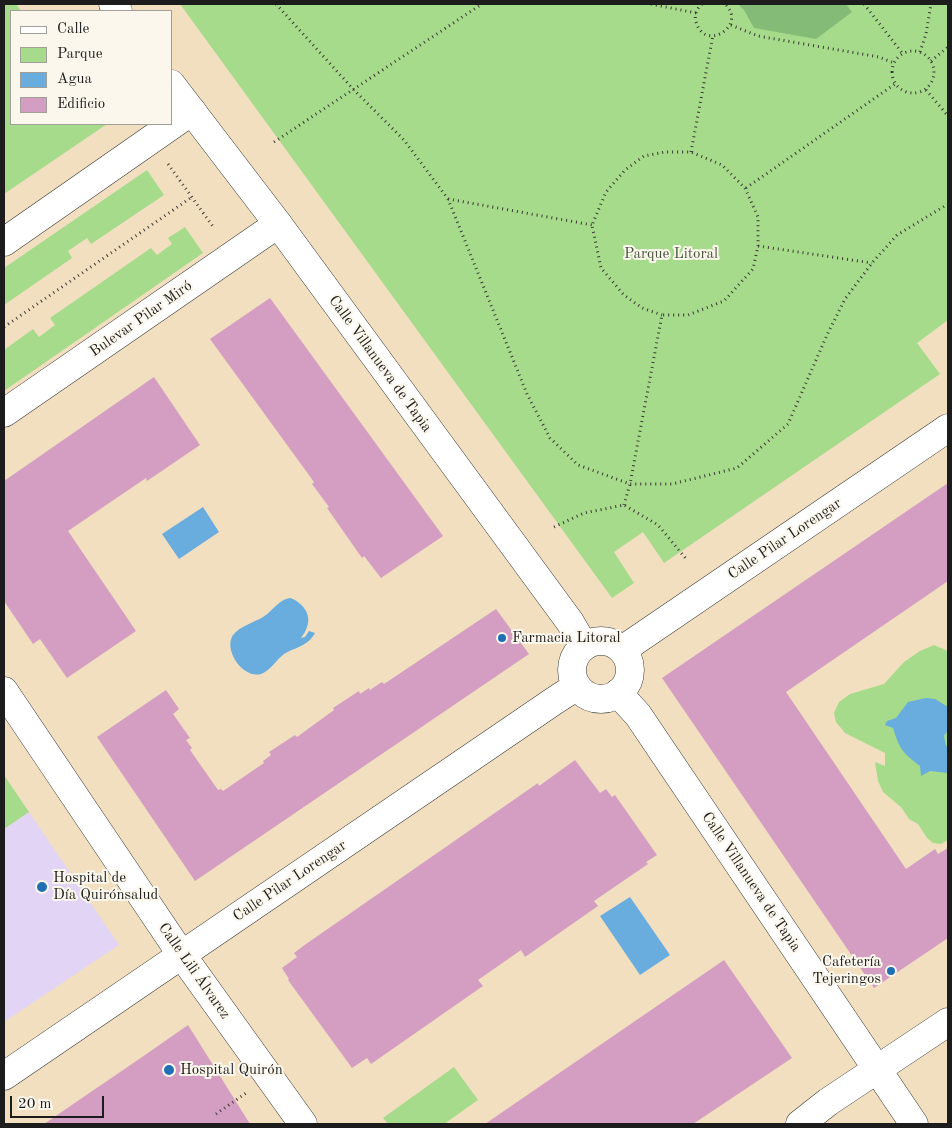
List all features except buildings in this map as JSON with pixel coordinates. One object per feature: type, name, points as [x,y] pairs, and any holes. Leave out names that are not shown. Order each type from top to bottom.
[{"type":"street","name":"Calle Villanueva de Tapia","points":[[172,85],[278,224],[570,622],[584,646]]},
{"type":"street","points":[[172,125],[192,111]]},
{"type":"street","points":[[4,242],[172,125]]},
{"type":"street","name":"Bulevar Pilar Miró","points":[[4,413],[278,224]]},
{"type":"street","name":"Calle Pilar Lorengar","points":[[622,650],[948,428]]},
{"type":"street","points":[[605,641],[614,644],[622,650],[627,658],[629,668],[628,677],[618,693],[600,699],[583,693],[573,678],[572,669],[574,659],[579,651],[584,646],[605,641]]},
{"type":"street","name":"Calle Pilar Lorengar","points":[[4,1076],[577,686]]},
{"type":"street","name":"Calle Lili Álvarez","points":[[4,692],[181,954],[303,1124]]},
{"type":"street","name":"Calle Villanueva de Tapia","points":[[618,693],[638,715],[914,1124]]},
{"type":"street","points":[[800,1124],[828,1102],[948,1022]]},
{"type":"path","points":[[278,4],[353,89],[404,140],[448,199],[527,394],[550,438],[578,465],[630,484],[672,484],[737,468],[788,424],[845,299],[872,263],[897,235],[948,204]]},
{"type":"path","points":[[274,142],[482,4]]},
{"type":"path","points":[[651,4],[696,13]]},
{"type":"path","points":[[702,4],[697,8],[695,18],[698,29],[708,35],[717,36],[725,32],[730,24],[732,15],[729,7],[725,4]]},
{"type":"path","points":[[864,4],[903,54]]},
{"type":"path","points":[[920,52],[926,34],[931,4]]},
{"type":"path","points":[[730,24],[758,36],[879,57],[894,63]]},
{"type":"path","points":[[691,152],[713,35]]},
{"type":"path","points":[[931,61],[948,47]]},
{"type":"path","points":[[907,52],[920,52],[931,61],[935,71],[933,81],[926,90],[917,94],[907,94],[899,89],[893,81],[892,71],[894,63],[907,52]]},
{"type":"path","points":[[746,188],[895,84]]},
{"type":"path","points":[[926,90],[948,116]]},
{"type":"path","points":[[665,152],[691,152],[722,165],[746,188],[758,217],[758,246],[753,269],[724,301],[688,314],[662,315],[642,308],[624,295],[601,268],[592,225],[606,192],[625,170],[644,156],[665,152]]},
{"type":"path","points":[[166,162],[214,228]]},
{"type":"path","points":[[4,327],[192,197]]},
{"type":"path","points":[[448,199],[592,225]]},
{"type":"path","points":[[758,246],[872,263]]},
{"type":"path","points":[[624,505],[630,484],[662,315]]},
{"type":"path","points":[[554,527],[584,513],[624,505],[658,525],[687,560]]},
{"type":"path","points":[[216,1114],[269,1078]]},
{"type":"shaded area","name":"Hospital de Día Quirónsalud","points":[[29,812],[119,945],[4,1022],[4,829]]},
{"type":"green space","points":[[4,4],[16,4],[20,10],[10,10],[10,125],[106,125],[4,194]]},
{"type":"green space","name":"Parque Litoral","points":[[180,4],[948,4],[948,320],[917,343],[940,374],[664,563],[643,532],[614,552],[634,583],[612,598]]},
{"type":"green space","points":[[738,4],[846,4],[852,12],[816,39],[754,28],[744,10]]},
{"type":"green space","points":[[147,170],[164,195],[91,244],[87,238],[68,251],[72,258],[4,305],[4,268]]},
{"type":"green space","points":[[185,227],[203,253],[4,391],[4,350],[33,329],[39,337],[55,325],[50,318],[151,248],[157,255],[172,244],[168,238]]},
{"type":"green space","points":[[934,645],[948,651],[948,840],[941,844],[933,843],[927,838],[918,824],[909,819],[901,807],[883,792],[878,781],[875,762],[885,766],[885,753],[845,733],[836,722],[834,713],[839,702],[850,694],[884,684],[904,662],[920,651]]},
{"type":"green space","points":[[4,775],[29,812],[4,829]]},
{"type":"green space","points":[[454,1067],[478,1100],[444,1124],[388,1124],[383,1118]]},
{"type":"water","points":[[203,507],[219,532],[179,559],[162,534]]},
{"type":"water","points":[[290,598],[298,602],[307,613],[308,622],[301,638],[305,637],[309,631],[315,633],[309,641],[284,654],[265,672],[254,674],[248,672],[242,668],[233,655],[231,641],[233,635],[243,627],[266,615],[282,601]]},
{"type":"water","points":[[926,698],[935,699],[948,707],[948,730],[944,736],[946,746],[948,747],[948,773],[930,771],[921,776],[920,766],[902,750],[893,728],[885,725],[887,721],[896,718],[908,702]]},
{"type":"water","points":[[630,897],[670,955],[640,975],[600,916]]},
{"type":"place","name":"Farmacia Litoral","points":[[502,638]]},
{"type":"place","name":"Hospital de Día Quirónsalud","points":[[42,887]]},
{"type":"place","name":"Cafetería Tejeringos","points":[[891,971]]},
{"type":"place","name":"Hospital Quirón","points":[[169,1070]]}]
